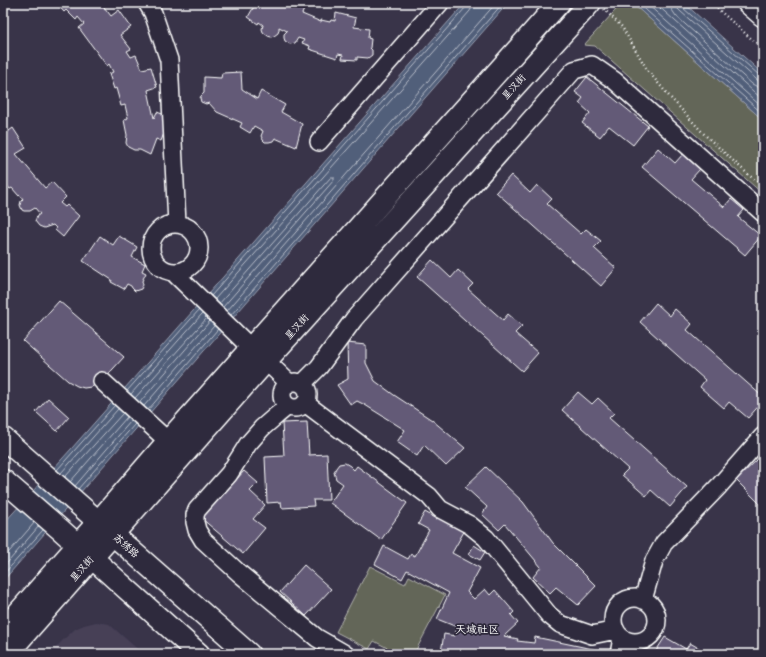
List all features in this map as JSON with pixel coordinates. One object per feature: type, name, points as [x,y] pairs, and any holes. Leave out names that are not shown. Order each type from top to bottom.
[{"type":"main road","name":"星汉街","points":[[3,630],[84,552],[106,528],[259,355],[559,3]]},
{"type":"main road","points":[[748,3],[763,16]]},
{"type":"main road","name":"星汉街","points":[[106,528],[168,441],[259,355],[596,5]]},
{"type":"main road","name":"苏绣路","points":[[3,438],[249,654]]},
{"type":"main road","points":[[10,486],[199,654]]},
{"type":"main road","name":"星汉街","points":[[7,654],[84,552]]},
{"type":"street","points":[[147,3],[153,13],[169,60],[177,224]]},
{"type":"street","points":[[319,142],[440,3]]},
{"type":"street","points":[[173,272],[259,355],[296,383],[306,387],[308,391],[307,400],[297,408],[288,406],[283,400],[282,392],[286,385],[296,383],[319,367],[354,319],[574,70],[592,65],[615,81],[763,213]]},
{"type":"street","points":[[177,224],[187,227],[195,234],[199,245],[198,256],[193,265],[183,271],[173,272],[164,269],[156,263],[152,255],[151,246],[154,237],[160,229],[168,225],[177,224]]},
{"type":"street","points":[[107,385],[168,441]]},
{"type":"street","points":[[305,403],[429,496],[440,509],[470,525],[486,538],[549,615],[560,624],[592,635],[619,641],[635,642],[640,648],[652,634],[657,622],[653,608],[649,604],[643,600],[630,599],[624,601],[619,606],[613,617],[619,641]]},
{"type":"street","points":[[288,406],[262,428],[248,444],[229,474],[197,510],[195,522],[197,530],[203,540],[239,573],[316,638],[345,654]]},
{"type":"street","points":[[643,600],[654,561],[664,543],[719,486],[763,436]]},
{"type":"path","points":[[711,3],[763,49]]},
{"type":"path","points":[[596,5],[622,27],[648,71],[705,136],[763,186]]},
{"type":"shaded area","points":[[96,622],[109,624],[143,654],[50,654],[75,629]]},
{"type":"green space","points":[[622,3],[632,3],[763,120],[763,194],[595,46],[584,45]]},
{"type":"green space","points":[[370,566],[405,584],[409,576],[445,595],[414,654],[399,654],[374,641],[369,649],[336,632]]},
{"type":"water","points":[[465,3],[508,3],[3,581],[3,524],[72,448]]},
{"type":"water","points":[[632,3],[684,3],[763,74],[763,120]]},
{"type":"building","points":[[56,3],[95,3],[97,5],[101,3],[111,16],[119,10],[131,27],[120,35],[131,49],[127,51],[131,57],[136,55],[142,69],[151,67],[157,87],[148,90],[154,118],[157,112],[170,117],[161,141],[156,139],[150,155],[140,150],[134,150],[128,147],[126,143],[127,135],[124,120],[128,118],[125,105],[121,106],[116,88],[114,89],[109,74],[113,72],[109,64],[107,66],[79,28],[84,24],[78,17],[76,20],[66,10],[64,12]]},
{"type":"building","points":[[256,3],[278,3],[282,5],[283,3],[297,3],[305,7],[302,14],[321,22],[321,20],[330,22],[331,20],[335,21],[336,13],[356,18],[354,27],[369,29],[368,38],[371,39],[370,48],[372,50],[372,55],[368,58],[357,57],[357,60],[342,59],[343,55],[338,54],[337,58],[309,49],[310,46],[302,43],[304,40],[298,38],[295,43],[290,44],[285,41],[284,38],[284,34],[287,31],[279,27],[278,33],[271,37],[268,36],[263,32],[263,25],[259,22],[258,24],[248,17]]},
{"type":"building","points":[[241,72],[242,89],[257,99],[261,91],[285,105],[281,112],[302,124],[296,147],[275,138],[273,141],[265,142],[261,136],[263,131],[254,126],[250,133],[240,127],[242,123],[217,112],[209,103],[206,104],[201,102],[200,98],[204,93],[204,77],[221,78],[222,73]]},
{"type":"building","points":[[587,77],[648,126],[633,145],[609,126],[600,137],[582,123],[590,113],[579,103],[583,98],[575,92]]},
{"type":"building","points":[[13,128],[26,148],[16,154],[45,188],[52,182],[66,197],[60,203],[65,207],[67,205],[79,216],[63,237],[55,230],[56,228],[53,225],[44,228],[39,226],[35,221],[37,216],[40,214],[35,208],[30,211],[22,210],[20,205],[23,199],[12,188],[10,189],[3,181],[3,130],[5,134]]},
{"type":"building","points":[[658,148],[675,163],[683,154],[700,169],[691,179],[724,207],[731,199],[744,210],[738,217],[761,236],[745,255],[642,167]]},
{"type":"building","points":[[511,175],[530,193],[537,185],[552,199],[547,204],[581,234],[586,229],[601,241],[594,248],[616,268],[601,286],[496,192]]},
{"type":"building","points":[[100,236],[113,245],[119,236],[137,247],[132,257],[145,264],[142,271],[146,273],[142,281],[143,285],[141,289],[135,291],[127,284],[124,289],[111,282],[112,280],[83,261]]},
{"type":"building","points":[[432,260],[451,278],[458,270],[473,284],[468,289],[503,320],[508,314],[522,326],[515,333],[538,353],[522,371],[417,277]]},
{"type":"building","points":[[59,301],[124,357],[102,381],[96,385],[84,388],[68,381],[23,341]]},
{"type":"building","points":[[656,303],[670,316],[675,309],[692,324],[687,330],[763,397],[763,401],[748,418],[729,402],[724,408],[700,387],[705,380],[640,322]]},
{"type":"building","points":[[347,343],[366,345],[366,363],[375,381],[432,420],[465,448],[446,466],[424,445],[417,456],[397,442],[405,430],[357,401],[351,405],[337,385],[348,379]]},
{"type":"building","points":[[578,392],[592,404],[598,398],[614,413],[609,418],[687,487],[670,507],[651,490],[646,496],[622,475],[628,469],[562,410]]},
{"type":"building","points":[[48,398],[69,417],[57,431],[36,412]]},
{"type":"building","points":[[307,422],[309,455],[327,454],[329,500],[313,500],[314,506],[282,508],[281,502],[267,503],[265,457],[284,456],[282,423]]},
{"type":"building","points":[[763,458],[763,507],[736,480],[758,459]]},
{"type":"building","points":[[345,463],[354,470],[357,466],[407,503],[381,540],[330,503],[343,484],[336,479],[334,472],[339,464]]},
{"type":"building","points":[[486,467],[523,502],[553,543],[596,586],[578,605],[556,587],[550,593],[533,577],[541,567],[505,524],[499,530],[482,514],[487,507],[465,487]]},
{"type":"building","points":[[244,471],[258,483],[250,491],[265,505],[253,519],[265,528],[243,554],[201,518],[221,487],[226,491]]},
{"type":"building","points":[[425,512],[437,519],[440,514],[466,528],[452,553],[480,568],[467,592],[474,599],[485,589],[490,595],[495,590],[514,612],[511,615],[518,623],[504,636],[518,639],[517,641],[534,643],[535,637],[607,652],[607,654],[448,654],[441,652],[444,634],[455,636],[457,627],[437,619],[449,593],[407,570],[402,579],[375,564],[384,546],[408,559],[411,554],[415,556],[429,530],[418,524]]},
{"type":"building","points":[[474,545],[485,552],[480,560],[469,554]]},
{"type":"building","points":[[304,565],[331,589],[306,616],[280,592]]},
{"type":"building","points":[[665,637],[686,649],[690,643],[709,654],[654,654]]},
{"type":"district","name":"天域社区","points":[[477,629]]}]
